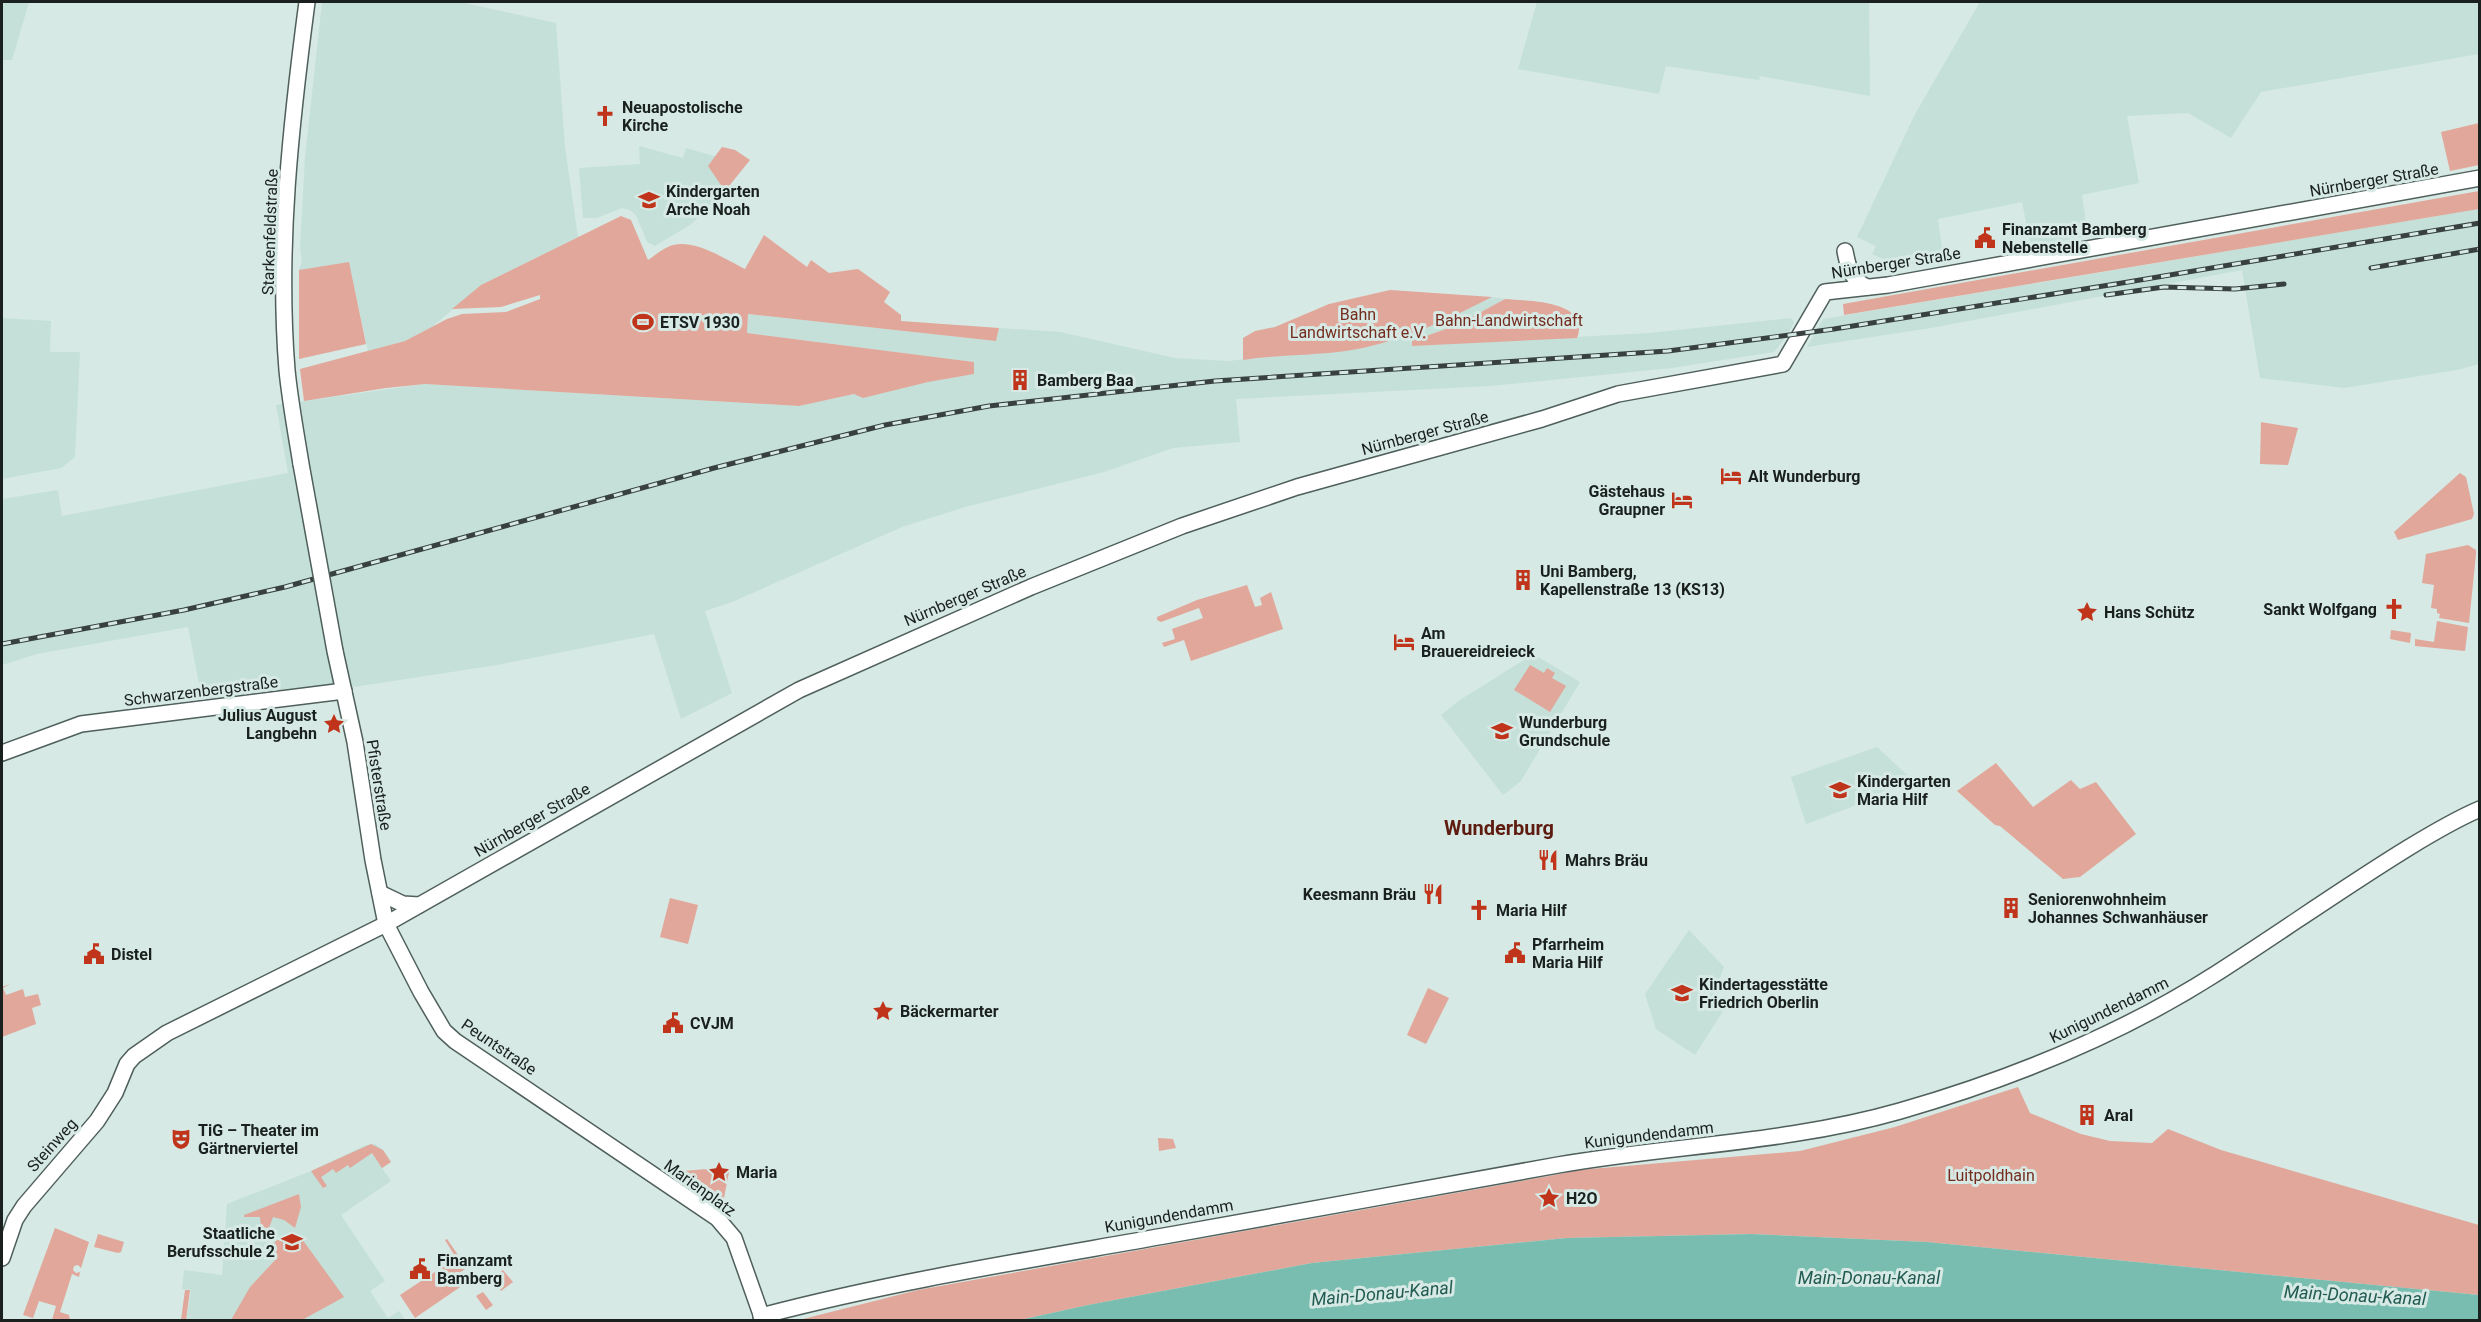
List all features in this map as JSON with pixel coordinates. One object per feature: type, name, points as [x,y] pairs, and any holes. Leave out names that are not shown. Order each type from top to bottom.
[{"type":"street","name":"Starkenfeldstraße","points":[[307,2],[296,90],[286,226],[284,278],[287,367],[301,464],[335,651]]},
{"type":"street","name":"Nürnberger Straße","points":[[115,1093],[124,1071],[134,1056],[167,1033],[386,924],[799,690],[1031,587],[1182,526],[1297,487],[1542,419],[1618,394],[1783,364],[1825,292],[1867,287],[2480,178]]},
{"type":"street","points":[[1845,251],[1850,272],[1859,283],[1867,287]]},
{"type":"street","name":"Pfisterstraße","points":[[335,651],[355,742],[386,924]]},
{"type":"street","name":"Schwarzenbergstraße","points":[[2,753],[63,730],[92,722],[344,691]]},
{"type":"street","name":"Kunigundendamm","points":[[762,1318],[978,1269],[1388,1194],[1598,1158],[1786,1136],[1899,1111],[2016,1072],[2092,1041],[2149,1013],[2218,973],[2376,868],[2453,821],[2478,809]]},
{"type":"street","points":[[380,893],[403,904],[419,905]]},
{"type":"street","name":"Peuntstraße","points":[[386,924],[421,992],[450,1036],[634,1162]]},
{"type":"street","name":"Steinweg","points":[[2,1258],[15,1220],[31,1195],[97,1121],[115,1093]]},
{"type":"street","name":"Marienplatz","points":[[634,1162],[703,1208],[726,1227],[734,1238],[762,1318]]},
{"type":"shaded area","points":[[2,2],[29,2],[12,60],[2,60]]},
{"type":"shaded area","points":[[322,2],[460,2],[556,23],[565,147],[578,237],[481,285],[432,327],[405,341],[368,351],[349,263],[299,270],[302,262],[300,248],[305,157]]},
{"type":"shaded area","points":[[1537,2],[1869,2],[1870,96],[1760,76],[1759,80],[1666,66],[1659,94],[1518,69]]},
{"type":"shaded area","points":[[1980,2],[2479,2],[2479,54],[2261,92],[2231,138],[2188,113],[2127,116],[2139,183],[2082,195],[2088,236],[2031,247],[2022,202],[1938,219],[1944,262],[1920,267],[1911,263],[1908,270],[1872,254],[1876,246],[1857,237],[1915,114]]},
{"type":"shaded area","name":"Kindergarten Arche Noah","points":[[639,146],[683,158],[686,148],[717,157],[709,167],[725,191],[690,225],[655,246],[647,242],[636,215],[630,210],[622,208],[597,218],[583,218],[579,168],[640,164]]},
{"type":"shaded area","points":[[2479,209],[2479,364],[2457,370],[2344,388],[2260,378],[2242,270],[1931,328],[1807,347],[1823,319]]},
{"type":"shaded area","points":[[1492,297],[1505,299],[1457,325],[1413,341],[1412,346],[1649,333],[1791,318],[1794,322],[1787,336],[1774,352],[1672,368],[1490,386],[1236,399],[1240,442],[1173,448],[1104,472],[965,507],[902,527],[732,602],[705,611],[732,693],[681,719],[654,634],[497,665],[341,689],[202,699],[188,627],[37,654],[2,665],[2,499],[58,490],[62,516],[288,473],[276,405],[425,384],[799,406],[854,394],[974,374],[974,362],[747,333],[748,314],[996,341],[999,328],[1060,332],[1175,358],[1227,361],[1362,348],[1408,334],[1454,316]]},
{"type":"shaded area","points":[[2,318],[51,321],[50,352],[80,352],[75,457],[61,468],[2,479]]},
{"type":"shaded area","name":"Wunderburg Grundschule","points":[[1533,654],[1580,682],[1521,781],[1503,795],[1441,715],[1460,700]]},
{"type":"shaded area","name":"Kindergarten Maria Hilf","points":[[1877,747],[1909,777],[1862,803],[1806,824],[1791,777]]},
{"type":"shaded area","name":"Kindertagesstätte Friedrich Oberlin","points":[[1689,930],[1724,967],[1718,983],[1718,1002],[1725,1008],[1695,1055],[1656,1029],[1645,994]]},
{"type":"shaded area","name":"Staatliche Berufsschule 2","points":[[375,1144],[383,1150],[391,1162],[382,1168],[391,1181],[341,1215],[385,1281],[370,1291],[388,1318],[399,1311],[405,1320],[186,1320],[191,1290],[182,1289],[184,1270],[222,1275],[227,1204],[311,1171],[366,1145]]},
{"type":"green space","points":[[2479,123],[2479,165],[2450,171],[2441,132]]},
{"type":"green space","points":[[722,147],[735,150],[750,160],[725,191],[708,166]]},
{"type":"green space","points":[[2479,191],[2479,209],[1844,315],[1843,304]]},
{"type":"green space","points":[[621,216],[631,220],[648,260],[668,247],[686,244],[707,250],[745,269],[764,235],[807,267],[811,260],[829,273],[858,269],[890,292],[884,302],[901,315],[901,321],[999,328],[996,341],[748,314],[747,333],[974,362],[974,374],[928,382],[863,398],[854,394],[799,406],[425,384],[304,401],[300,369],[405,341],[447,319],[462,314],[506,312],[540,299],[540,295],[501,307],[452,309],[481,285]]},
{"type":"green space","points":[[349,262],[366,344],[299,359],[299,270]]},
{"type":"green space","name":"Bahn Landwirtschaft e.V.","points":[[1390,290],[1492,297],[1429,327],[1380,344],[1333,352],[1243,360],[1243,338],[1255,331],[1275,327],[1329,304]]},
{"type":"green space","name":"Bahn-Landwirtschaft","points":[[1505,299],[1542,302],[1566,309],[1575,316],[1579,325],[1577,338],[1412,346],[1412,341],[1457,325]]},
{"type":"green space","points":[[2261,422],[2298,428],[2288,465],[2260,464]]},
{"type":"green space","points":[[2460,473],[2466,477],[2474,514],[2472,519],[2398,540],[2394,532]]},
{"type":"green space","points":[[2468,545],[2476,550],[2469,623],[2439,618],[2440,614],[2437,613],[2437,609],[2431,608],[2434,585],[2422,583],[2426,554]]},
{"type":"green space","points":[[1247,585],[1255,607],[1262,605],[1260,598],[1271,592],[1283,629],[1191,661],[1184,640],[1164,647],[1162,643],[1175,639],[1172,629],[1203,618],[1199,608],[1161,622],[1157,620],[1157,617],[1197,600]]},
{"type":"green space","points":[[2437,621],[2468,627],[2465,651],[2415,646],[2415,639],[2434,642]]},
{"type":"green space","points":[[2391,630],[2411,633],[2410,643],[2390,639]]},
{"type":"green space","points":[[1530,665],[1544,673],[1547,668],[1555,673],[1552,678],[1566,686],[1550,712],[1514,690]]},
{"type":"green space","points":[[1996,763],[2033,807],[2071,780],[2080,789],[2096,782],[2136,834],[2080,877],[2063,879],[2000,826],[1995,825],[1957,791]]},
{"type":"green space","points":[[670,898],[698,905],[688,944],[660,937]]},
{"type":"green space","points":[[10,984],[3,988],[6,995],[23,989],[25,997],[38,994],[41,1005],[32,1008],[36,1024],[2,1037],[2,987]]},
{"type":"green space","points":[[1428,988],[1449,998],[1426,1044],[1407,1035]]},
{"type":"green space","name":"Luitpoldhain","points":[[2018,1087],[2030,1113],[2081,1134],[2110,1141],[2152,1143],[2168,1129],[2221,1150],[2479,1225],[2479,1295],[1927,1242],[1752,1234],[1567,1238],[1312,1263],[1020,1320],[799,1320],[918,1290],[1579,1170],[1800,1151],[1895,1127]]},
{"type":"green space","points":[[1158,1138],[1173,1139],[1176,1148],[1159,1151]]},
{"type":"green space","points":[[371,1144],[383,1150],[391,1162],[382,1168],[372,1153],[350,1168],[348,1165],[336,1173],[333,1169],[321,1177],[327,1186],[323,1188],[311,1171]]},
{"type":"green space","points":[[730,1167],[723,1203],[719,1203],[672,1172]]},
{"type":"green space","points":[[299,1194],[301,1207],[295,1228],[284,1220],[273,1217],[269,1228],[265,1229],[261,1226],[260,1217],[244,1217],[244,1215]]},
{"type":"green space","points":[[55,1228],[89,1242],[81,1268],[78,1265],[74,1266],[73,1270],[76,1273],[80,1272],[79,1277],[72,1274],[60,1312],[69,1315],[70,1320],[52,1320],[56,1306],[39,1301],[33,1318],[23,1315]]},
{"type":"green space","points":[[98,1234],[124,1242],[121,1252],[94,1247]]},
{"type":"green space","points":[[280,1237],[285,1237],[294,1245],[302,1239],[344,1297],[302,1320],[231,1320],[250,1287],[277,1258],[272,1249],[273,1244]]},
{"type":"green space","points":[[447,1239],[467,1268],[459,1273],[466,1283],[415,1318],[400,1295],[456,1258],[445,1240]]},
{"type":"green space","points":[[503,1270],[513,1282],[501,1291],[492,1279]]},
{"type":"green space","points":[[185,1290],[190,1290],[186,1320],[181,1320]]},
{"type":"green space","points":[[483,1292],[493,1305],[486,1310],[476,1296]]},
{"type":"water","name":"Main-Donau-Kanal","points":[[1752,1234],[1927,1242],[2479,1295],[2479,1320],[1020,1320],[1312,1263],[1567,1238]]},
{"type":"railway","points":[[2,644],[184,610],[285,587],[714,468],[885,425],[989,406],[1215,381],[1668,351],[1834,329],[2480,223]]},
{"type":"railway","points":[[2371,268],[2480,249]]},
{"type":"railway","points":[[2106,295],[2164,287],[2235,289],[2284,284]]},
{"type":"place","name":"Neuapostolische Kirche","points":[[605,116]]},
{"type":"place","name":"Kindergarten Arche Noah","points":[[649,200]]},
{"type":"place","name":"Finanzamt Bamberg Nebenstelle","points":[[1985,238]]},
{"type":"place","name":"ETSV 1930","points":[[643,322]]},
{"type":"place","name":"Bamberg Baa","points":[[1020,380]]},
{"type":"place","name":"Alt Wunderburg","points":[[1731,476]]},
{"type":"place","name":"Gästehaus Graupner","points":[[1682,500]]},
{"type":"place","name":"Uni Bamberg, Kapellenstraße 13 (KS13)","points":[[1523,580]]},
{"type":"place","name":"Sankt Wolfgang","points":[[2394,609]]},
{"type":"place","name":"Hans Schütz","points":[[2087,612]]},
{"type":"place","name":"Am Brauereidreieck","points":[[1404,642]]},
{"type":"place","name":"Julius August Langbehn","points":[[334,724]]},
{"type":"place","name":"Wunderburg Grundschule","points":[[1502,731]]},
{"type":"place","name":"Kindergarten Maria Hilf","points":[[1840,790]]},
{"type":"place","name":"Mahrs Bräu","points":[[1548,860]]},
{"type":"place","name":"Keesmann Bräu","points":[[1433,894]]},
{"type":"place","name":"Seniorenwohnheim Johannes Schwanhäuser","points":[[2011,908]]},
{"type":"place","name":"Maria Hilf","points":[[1479,910]]},
{"type":"place","name":"Pfarrheim Maria Hilf","points":[[1515,953]]},
{"type":"place","name":"Distel","points":[[94,954]]},
{"type":"place","name":"Kindertagesstätte Friedrich Oberlin","points":[[1682,993]]},
{"type":"place","name":"Bäckermarter","points":[[883,1011]]},
{"type":"place","name":"CVJM","points":[[673,1023]]},
{"type":"place","name":"Aral","points":[[2087,1115]]},
{"type":"place","name":"TiG – Theater im Gärtnerviertel","points":[[181,1139]]},
{"type":"place","name":"Maria","points":[[719,1172]]},
{"type":"place","name":"H2O","points":[[1549,1198]]},
{"type":"place","name":"Staatliche Berufsschule 2","points":[[292,1242]]},
{"type":"place","name":"Finanzamt Bamberg","points":[[420,1269]]},
{"type":"district","name":"Wunderburg","points":[[1499,828]]}]
